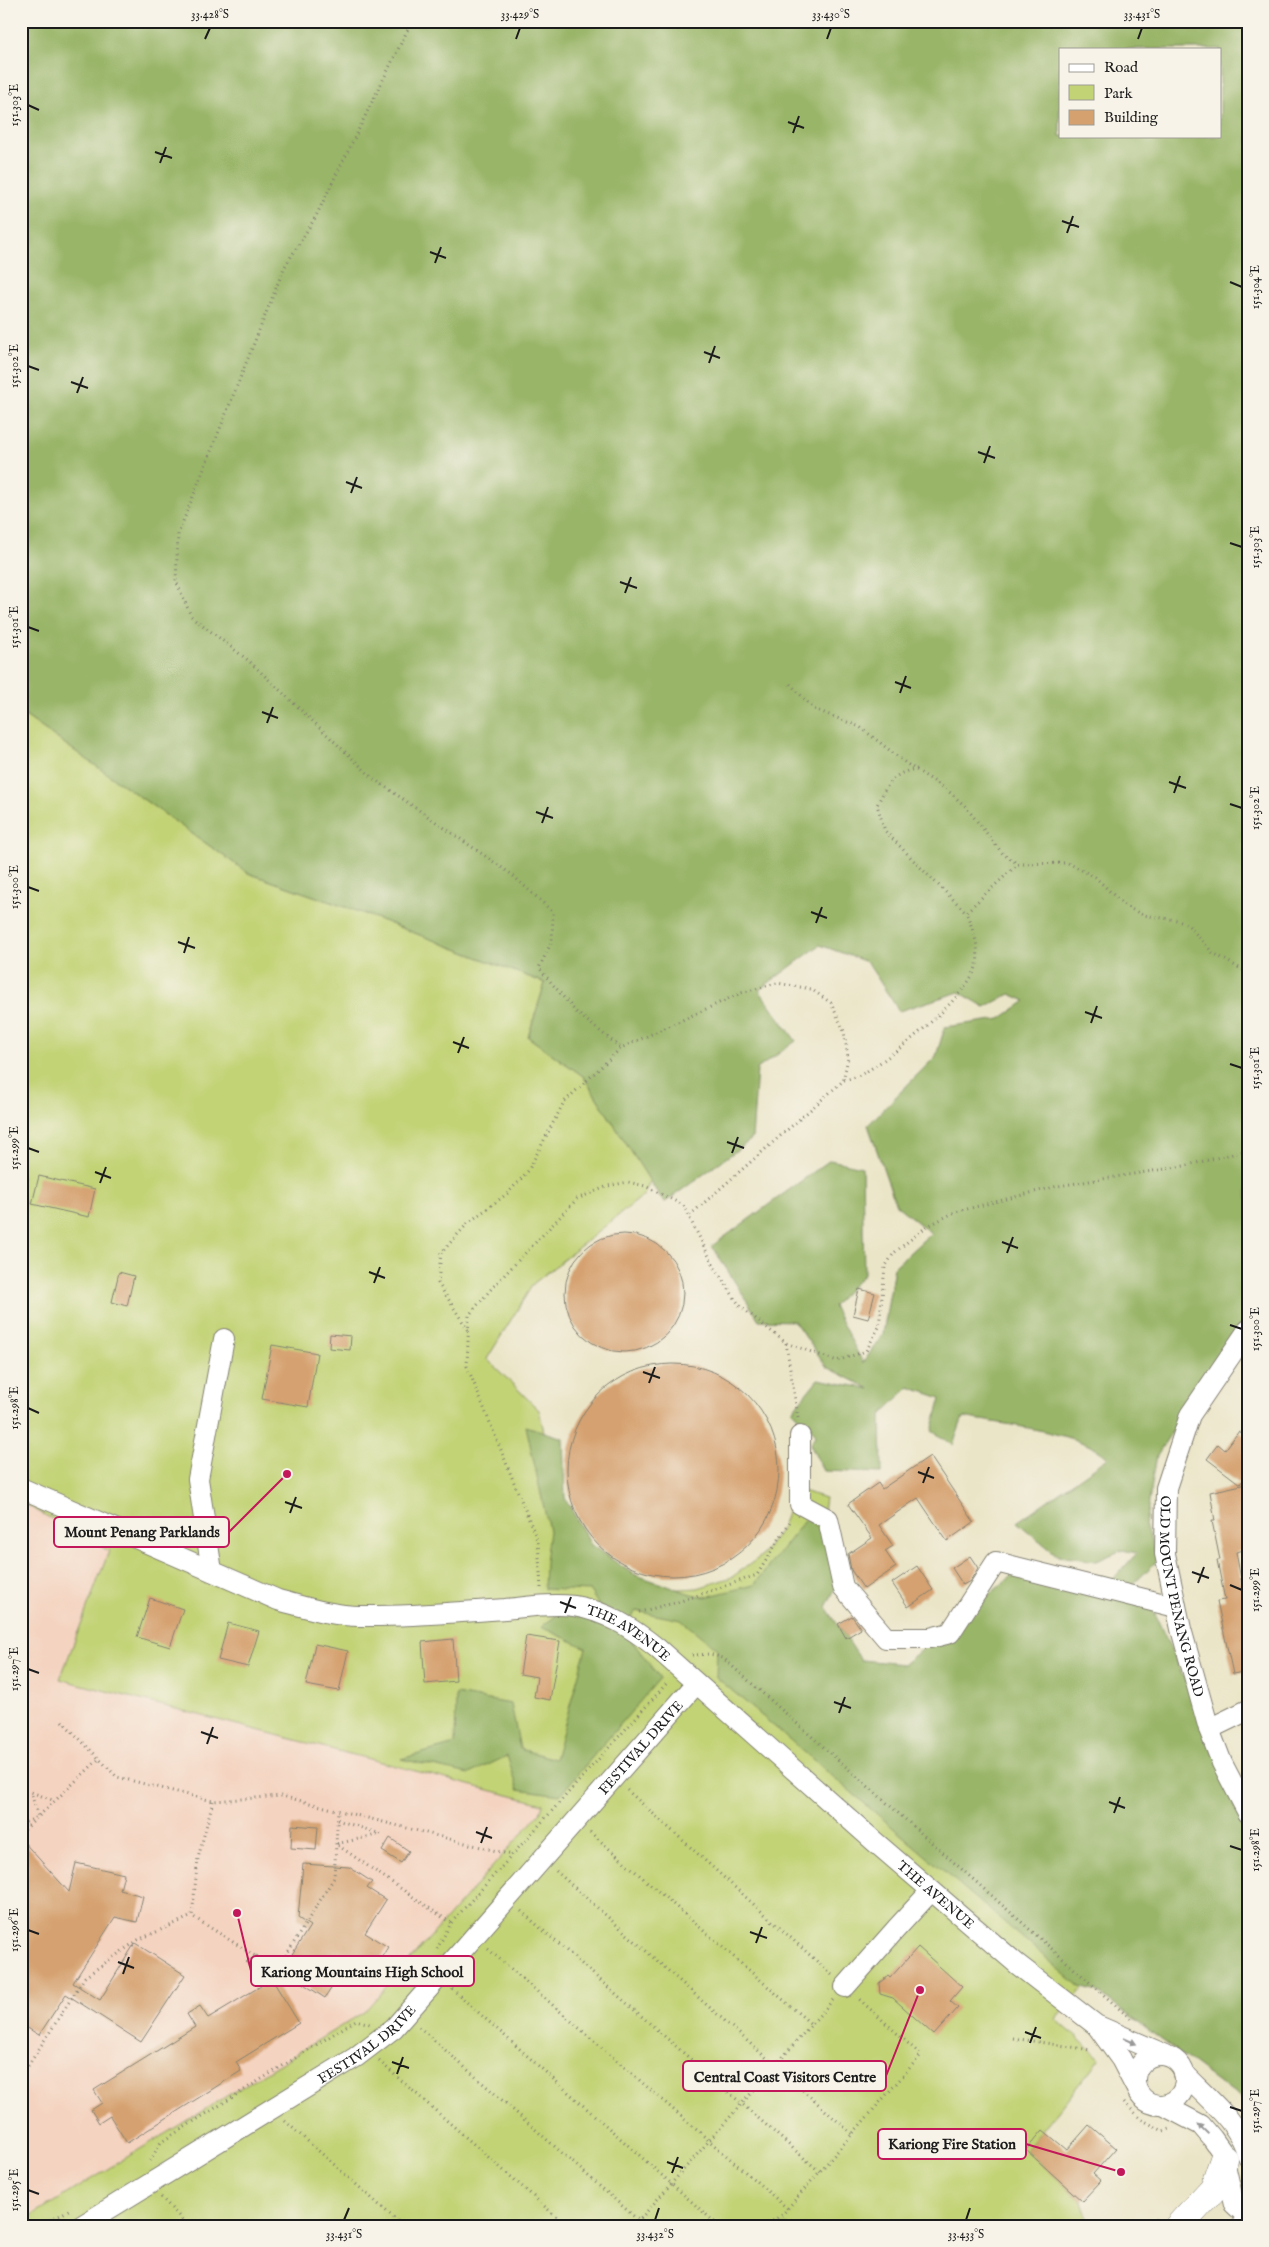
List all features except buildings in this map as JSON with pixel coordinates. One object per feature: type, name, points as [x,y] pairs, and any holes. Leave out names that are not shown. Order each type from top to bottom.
[{"type":"highway","points":[[1173,2221],[1214,2188],[1238,2156]]},
{"type":"street","name":"OLD MOUNT PENANG ROAD","points":[[1248,1330],[1190,1415],[1166,1488],[1165,1554],[1176,1607],[1210,1729],[1222,1763],[1248,1813]]},
{"type":"street","points":[[212,1571],[198,1479],[224,1339]]},
{"type":"street","points":[[800,1436],[800,1504],[828,1519],[843,1587],[886,1638],[930,1638],[950,1633],[996,1562],[1176,1607]]},
{"type":"street","name":"THE AVENUE","points":[[21,1488],[278,1600],[323,1611],[358,1616],[404,1616],[543,1606],[573,1606],[615,1619],[634,1630],[931,1891],[1099,2030],[1121,2059],[1129,2093]]},
{"type":"street","name":"FESTIVAL DRIVE","points":[[81,2226],[366,2050],[394,2028],[696,1684]]},
{"type":"street","points":[[1210,1729],[1248,1710]]},
{"type":"street","points":[[845,1987],[931,1891]]},
{"type":"street","name":"THE AVENUE","points":[[1099,2030],[1166,2055]]},
{"type":"street","points":[[1238,2156],[1201,2125],[1163,2105],[1150,2103],[1129,2093],[1137,2069],[1142,2062],[1155,2055],[1166,2055],[1180,2064],[1184,2074],[1243,2136],[1245,2146],[1238,2156],[1244,2218]]},
{"type":"street","points":[[1163,2105],[1179,2096],[1183,2089],[1184,2074]]},
{"type":"path","points":[[412,21],[315,218],[284,268],[178,534],[176,581],[191,616],[249,661],[374,779],[511,874],[553,912],[552,941],[539,968],[576,1012],[621,1048]]},
{"type":"path","points":[[790,684],[814,709],[860,727],[946,789],[965,806],[1003,854],[1018,864],[1068,863],[1095,877],[1125,906],[1143,915],[1176,920],[1188,925],[1213,953],[1248,973]]},
{"type":"path","points":[[689,1216],[843,1081],[860,1075],[895,1052],[954,999],[969,981],[977,963],[976,939],[966,912],[885,830],[877,805],[887,784],[904,771],[918,769]]},
{"type":"path","points":[[966,912],[1018,864]]},
{"type":"path","points":[[469,1331],[438,1283],[441,1253],[468,1223],[508,1193],[528,1171],[564,1102],[621,1048],[741,993],[778,983],[810,989],[831,1003],[844,1031],[848,1058],[843,1081]]},
{"type":"path","points":[[543,1606],[538,1542],[467,1366],[469,1315],[492,1288],[577,1199],[608,1186],[628,1182],[645,1186],[684,1205],[715,1268],[740,1306],[786,1343],[837,1361],[866,1351],[879,1327],[884,1267],[894,1254],[926,1227],[955,1212],[1058,1186],[1184,1166],[1248,1150]]},
{"type":"path","points":[[786,1343],[800,1436]]},
{"type":"path","points":[[615,1619],[678,1602],[757,1575],[800,1504]]},
{"type":"path","points":[[433,1956],[451,1923],[679,1669],[692,1655],[697,1654],[723,1658],[1138,2024]]},
{"type":"path","points":[[62,1721],[117,1777],[213,1801],[282,1796],[512,1855]]},
{"type":"path","points":[[21,1833],[99,1759]]},
{"type":"path","points":[[612,1780],[624,1788],[921,2055],[782,2216],[764,2226]]},
{"type":"path","points":[[38,1817],[31,1792],[55,1801]]},
{"type":"path","points":[[192,1916],[198,1858],[213,1801]]},
{"type":"path","points":[[192,1916],[278,1970],[334,1878],[338,1810]]},
{"type":"path","points":[[21,1824],[38,1817]]},
{"type":"path","points":[[336,1844],[381,1834],[337,1820]]},
{"type":"path","points":[[576,1820],[811,2024]]},
{"type":"path","points":[[336,1844],[451,1923]]},
{"type":"path","points":[[542,1858],[852,2134]]},
{"type":"path","points":[[507,1899],[820,2172]]},
{"type":"path","points":[[28,2066],[85,1977],[138,1940],[192,1916]]},
{"type":"path","points":[[474,1937],[788,2209]]},
{"type":"path","points":[[439,1977],[719,2226]]},
{"type":"path","points":[[634,2226],[845,1987]]},
{"type":"path","points":[[406,2015],[645,2226]]},
{"type":"path","points":[[143,2165],[152,2160],[161,2142],[356,2020],[369,2024],[376,2018]]},
{"type":"path","points":[[1013,2038],[1099,2051],[1099,2030]]},
{"type":"path","points":[[366,2050],[567,2226]]},
{"type":"path","points":[[1129,2093],[1141,2120],[1162,2131],[1173,2128]]},
{"type":"path","points":[[272,2109],[403,2226]]},
{"type":"path","points":[[150,2184],[188,2226]]},
{"type":"path","points":[[42,2226],[78,2204]]},
{"type":"path","points":[[1137,2226],[1173,2221]]},
{"type":"shaded area","points":[[24,1504],[109,1550],[60,1679],[544,1803],[540,1813],[364,2012],[21,2222],[21,1510]]},
{"type":"green space","points":[[21,21],[1248,21],[1248,1312],[1157,1455],[1145,1525],[1158,1560],[1126,1591],[1154,1612],[1248,1818],[1248,2104],[1097,1992],[1080,1987],[716,1677],[717,1649],[681,1620],[636,1611],[623,1629],[660,1678],[560,1795],[518,1789],[507,1756],[469,1774],[401,1759],[455,1744],[456,1694],[511,1704],[520,1749],[555,1759],[586,1648],[541,1627],[561,1612],[609,1622],[590,1591],[544,1589],[549,1531],[526,1426],[563,1438],[565,1498],[591,1545],[633,1574],[688,1593],[705,1597],[754,1585],[807,1517],[827,1538],[842,1575],[826,1607],[861,1660],[904,1664],[1013,1575],[1102,1591],[1137,1553],[1122,1550],[1096,1561],[1058,1556],[1017,1522],[1108,1458],[1096,1449],[1061,1435],[963,1417],[953,1445],[932,1431],[941,1398],[909,1387],[881,1415],[882,1473],[823,1471],[810,1444],[816,1434],[792,1411],[818,1379],[870,1389],[827,1367],[794,1321],[759,1320],[712,1246],[830,1160],[862,1167],[864,1274],[833,1306],[863,1363],[883,1334],[894,1267],[931,1233],[896,1205],[868,1125],[936,1056],[945,1027],[1000,1019],[1026,1001],[1010,994],[985,1007],[959,992],[899,1011],[867,962],[820,945],[759,990],[796,1041],[757,1069],[752,1139],[664,1203],[583,1076],[528,1037],[545,983],[365,914],[248,873],[21,713]]},
{"type":"green space","points":[[21,713],[248,873],[365,914],[545,983],[528,1037],[583,1076],[650,1181],[644,1195],[533,1284],[487,1359],[539,1410],[563,1514],[601,1565],[664,1590],[698,1588],[732,1577],[760,1557],[781,1529],[796,1489],[825,1498],[812,1587],[850,1675],[1103,1965],[1056,2019],[1100,2058],[1026,2150],[1082,2201],[1091,2226],[21,2226],[21,2222],[364,2012],[540,1813],[543,1804],[60,1679],[109,1551],[25,1504],[21,1510]]},
{"type":"place","name":"Mount Penang Parklands","points":[[287,1474]]},
{"type":"place","name":"Kariong Mountains High School","points":[[237,1913]]},
{"type":"place","name":"Central Coast Visitors Centre","points":[[920,1990]]},
{"type":"place","name":"Kariong Fire Station","points":[[1121,2172]]}]
